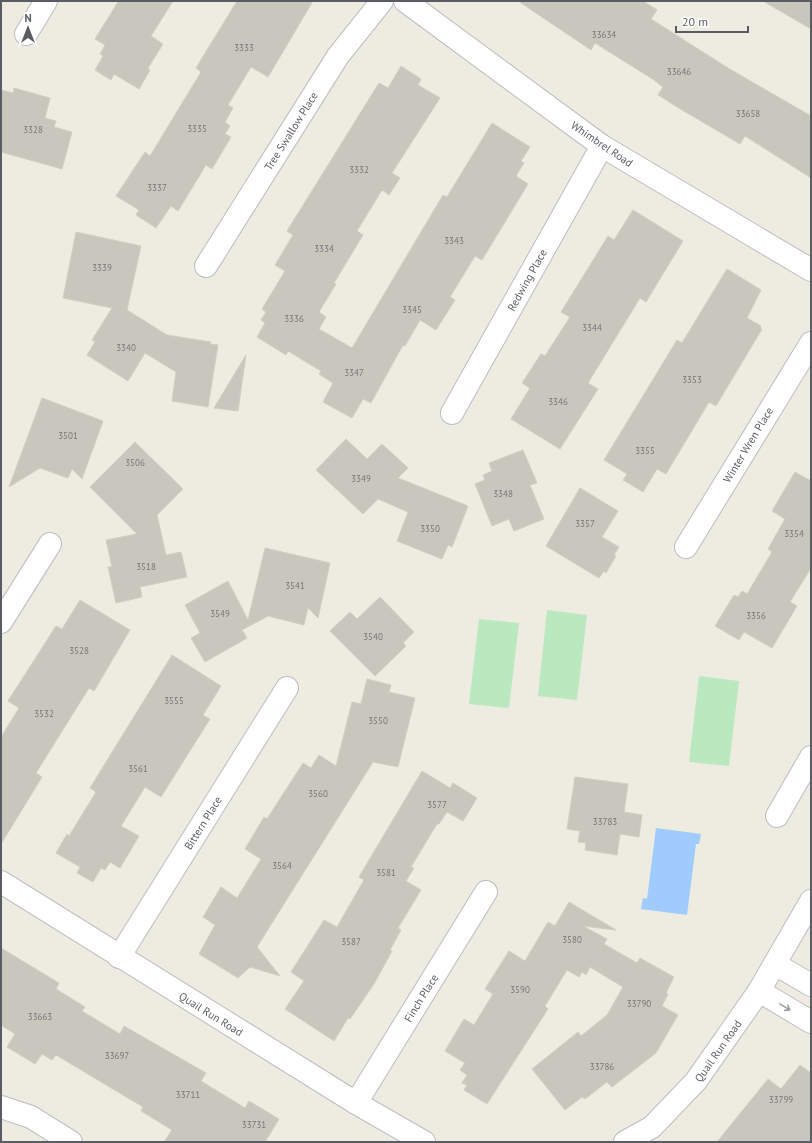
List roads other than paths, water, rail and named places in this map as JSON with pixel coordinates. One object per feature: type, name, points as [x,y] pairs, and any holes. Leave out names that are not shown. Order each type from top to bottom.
[{"type":"street","points":[[26,34],[46,1]]},
{"type":"street","name":"Tree Swallow Place","points":[[206,266],[338,56],[382,1]]},
{"type":"street","name":"Whimbrel Road","points":[[405,1],[602,146],[811,270]]},
{"type":"street","name":"Redwing Place","points":[[452,414],[602,146]]},
{"type":"street","name":"Winter Wren Place","points":[[686,547],[811,343]]},
{"type":"street","points":[[1,622],[50,544]]},
{"type":"street","name":"Bittern Place","points":[[119,957],[287,688]]},
{"type":"street","points":[[777,816],[811,757]]},
{"type":"street","name":"Quail Run Road","points":[[1,882],[119,957],[356,1103],[424,1142]]},
{"type":"street","name":"Finch Place","points":[[356,1103],[486,892]]},
{"type":"street","points":[[811,901],[759,992],[811,1022]]},
{"type":"street","points":[[775,964],[811,985]]},
{"type":"street","name":"Quail Run Road","points":[[624,1142],[652,1127],[696,1081],[759,992]]},
{"type":"street","points":[[1,1107],[31,1117],[71,1142]]},
{"type":"water","points":[[656,828],[701,834],[699,844],[696,844],[687,915],[641,909],[643,898],[647,899]]}]
